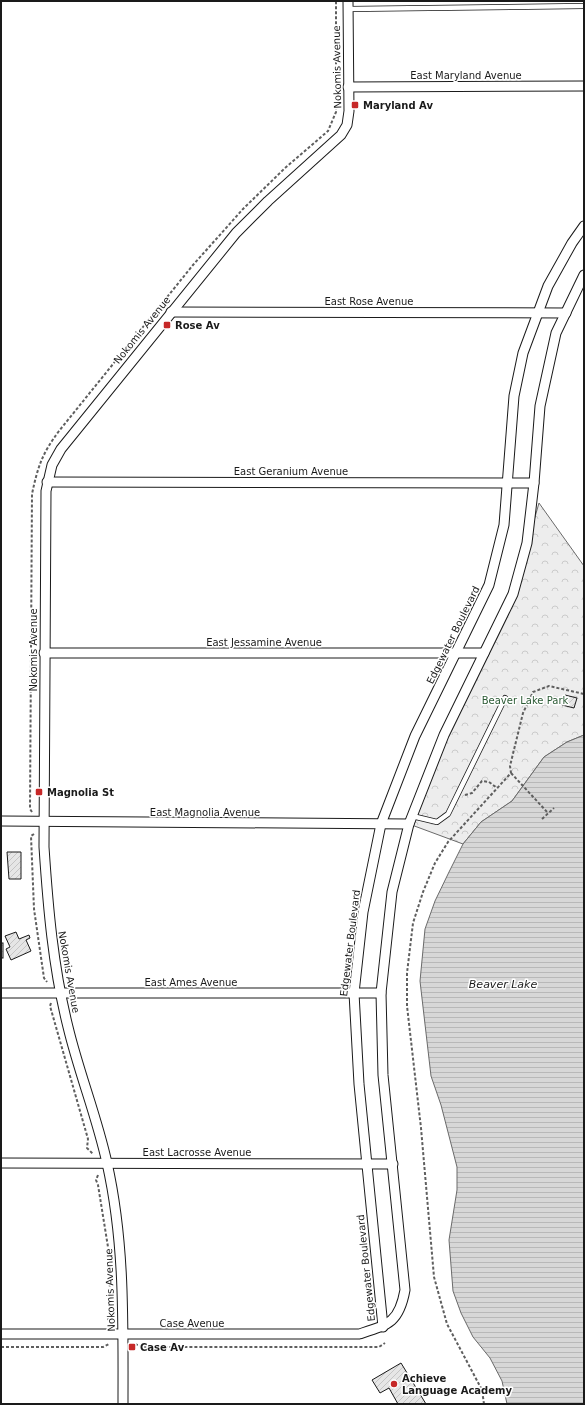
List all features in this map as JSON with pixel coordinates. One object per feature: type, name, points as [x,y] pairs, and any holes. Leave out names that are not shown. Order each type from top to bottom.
[{"type":"street","name":"Nokomis Avenue","points":[[123,1404],[121,1254],[116,1216],[107,1164],[96,1120],[75,1053],[60,993],[47,899],[44,821],[44,506],[47,482],[52,465],[61,449],[236,233],[268,201],[341,134],[348,117],[348,5]]},
{"type":"street","name":"East Maryland Avenue","points":[[348,87],[584,86]]},
{"type":"street","name":"Edgewater Boulevard","points":[[383,1327],[359,1084],[354,993],[363,912],[381,824],[415,736],[489,585],[504,525],[514,396],[523,353],[548,286],[572,243],[584,226]]},
{"type":"street","name":"Edgewater Boulevard","points":[[383,1327],[395,1317],[401,1308],[405,1290],[383,1075],[381,993],[392,892],[411,820],[444,735],[513,594],[527,543],[534,483],[540,406],[556,333],[584,276]]},
{"type":"street","name":"East Rose Avenue","points":[[171,312],[566,313]]},
{"type":"street","name":"East Geranium Avenue","points":[[47,482],[534,483]]},
{"type":"street","name":"East Jessamine Avenue","points":[[44,653],[484,653]]},
{"type":"street","name":"East Magnolia Avenue","points":[[1,821],[381,824],[411,820]]},
{"type":"street","name":"East Ames Avenue","points":[[1,993],[381,993]]},
{"type":"street","name":"East Lacrosse Avenue","points":[[1,1164],[393,1164]]},
{"type":"street","name":"Case Avenue","points":[[1,1334],[359,1334],[383,1327]]},
{"type":"lane","points":[[348,5],[584,6]]},
{"type":"lane","points":[[411,820],[437,822],[448,814],[505,698]]},
{"type":"path","points":[[33,813],[30,809],[32,494],[38,468],[46,449],[59,431],[193,265],[243,209],[285,168],[328,131],[336,112],[336,1]]},
{"type":"path","points":[[484,1404],[482,1390],[447,1324],[434,1277],[421,1128],[407,1006],[407,973],[413,923],[435,863],[448,842],[511,773],[512,760],[523,713],[533,692],[549,686],[584,694]]},
{"type":"path","points":[[511,773],[548,814]]},
{"type":"path","points":[[458,793],[467,795],[482,781],[489,782],[497,788]]},
{"type":"path","points":[[542,819],[554,808]]},
{"type":"path","points":[[34,834],[31,836],[34,909],[44,978],[47,982]]},
{"type":"path","points":[[52,1001],[50,1006],[88,1139],[87,1148],[93,1154]]},
{"type":"path","points":[[98,1175],[96,1180],[108,1247],[111,1311],[108,1319],[112,1324]]},
{"type":"path","points":[[135,1344],[142,1347],[379,1347],[385,1343]]},
{"type":"path","points":[[1,1347],[103,1347],[109,1344]]},
{"type":"green space","name":"Beaver Lake Park","points":[[539,503],[584,566],[584,735],[567,742],[544,757],[512,801],[481,822],[463,844],[409,824],[444,735],[513,594]]},
{"type":"water","name":"Beaver Lake","points":[[584,735],[584,1404],[507,1404],[502,1381],[490,1358],[473,1337],[461,1313],[453,1291],[449,1240],[457,1190],[457,1167],[441,1105],[431,1076],[420,981],[425,929],[435,901],[463,844],[481,822],[512,801],[544,757],[567,742]]},
{"type":"building","points":[[565,695],[577,698],[574,708],[562,705]]},
{"type":"building","points":[[7,852],[21,852],[21,879],[9,879]]},
{"type":"building","points":[[16,932],[19,939],[29,935],[30,938],[26,940],[31,951],[11,960],[6,949],[10,947],[5,936]]},
{"type":"building","points":[[1,943],[3,943],[3,958],[1,958]]},
{"type":"building","name":"Achieve Language Academy","points":[[401,1363],[426,1404],[398,1404],[389,1388],[380,1393],[372,1380]]},
{"type":"place","name":"Maryland Av","points":[[355,105]]},
{"type":"place","name":"Rose Av","points":[[167,325]]},
{"type":"place","name":"Magnolia St","points":[[39,792]]},
{"type":"place","name":"Case Av","points":[[132,1347]]},
{"type":"place","name":"Achieve Language Academy","points":[[394,1384]]}]
